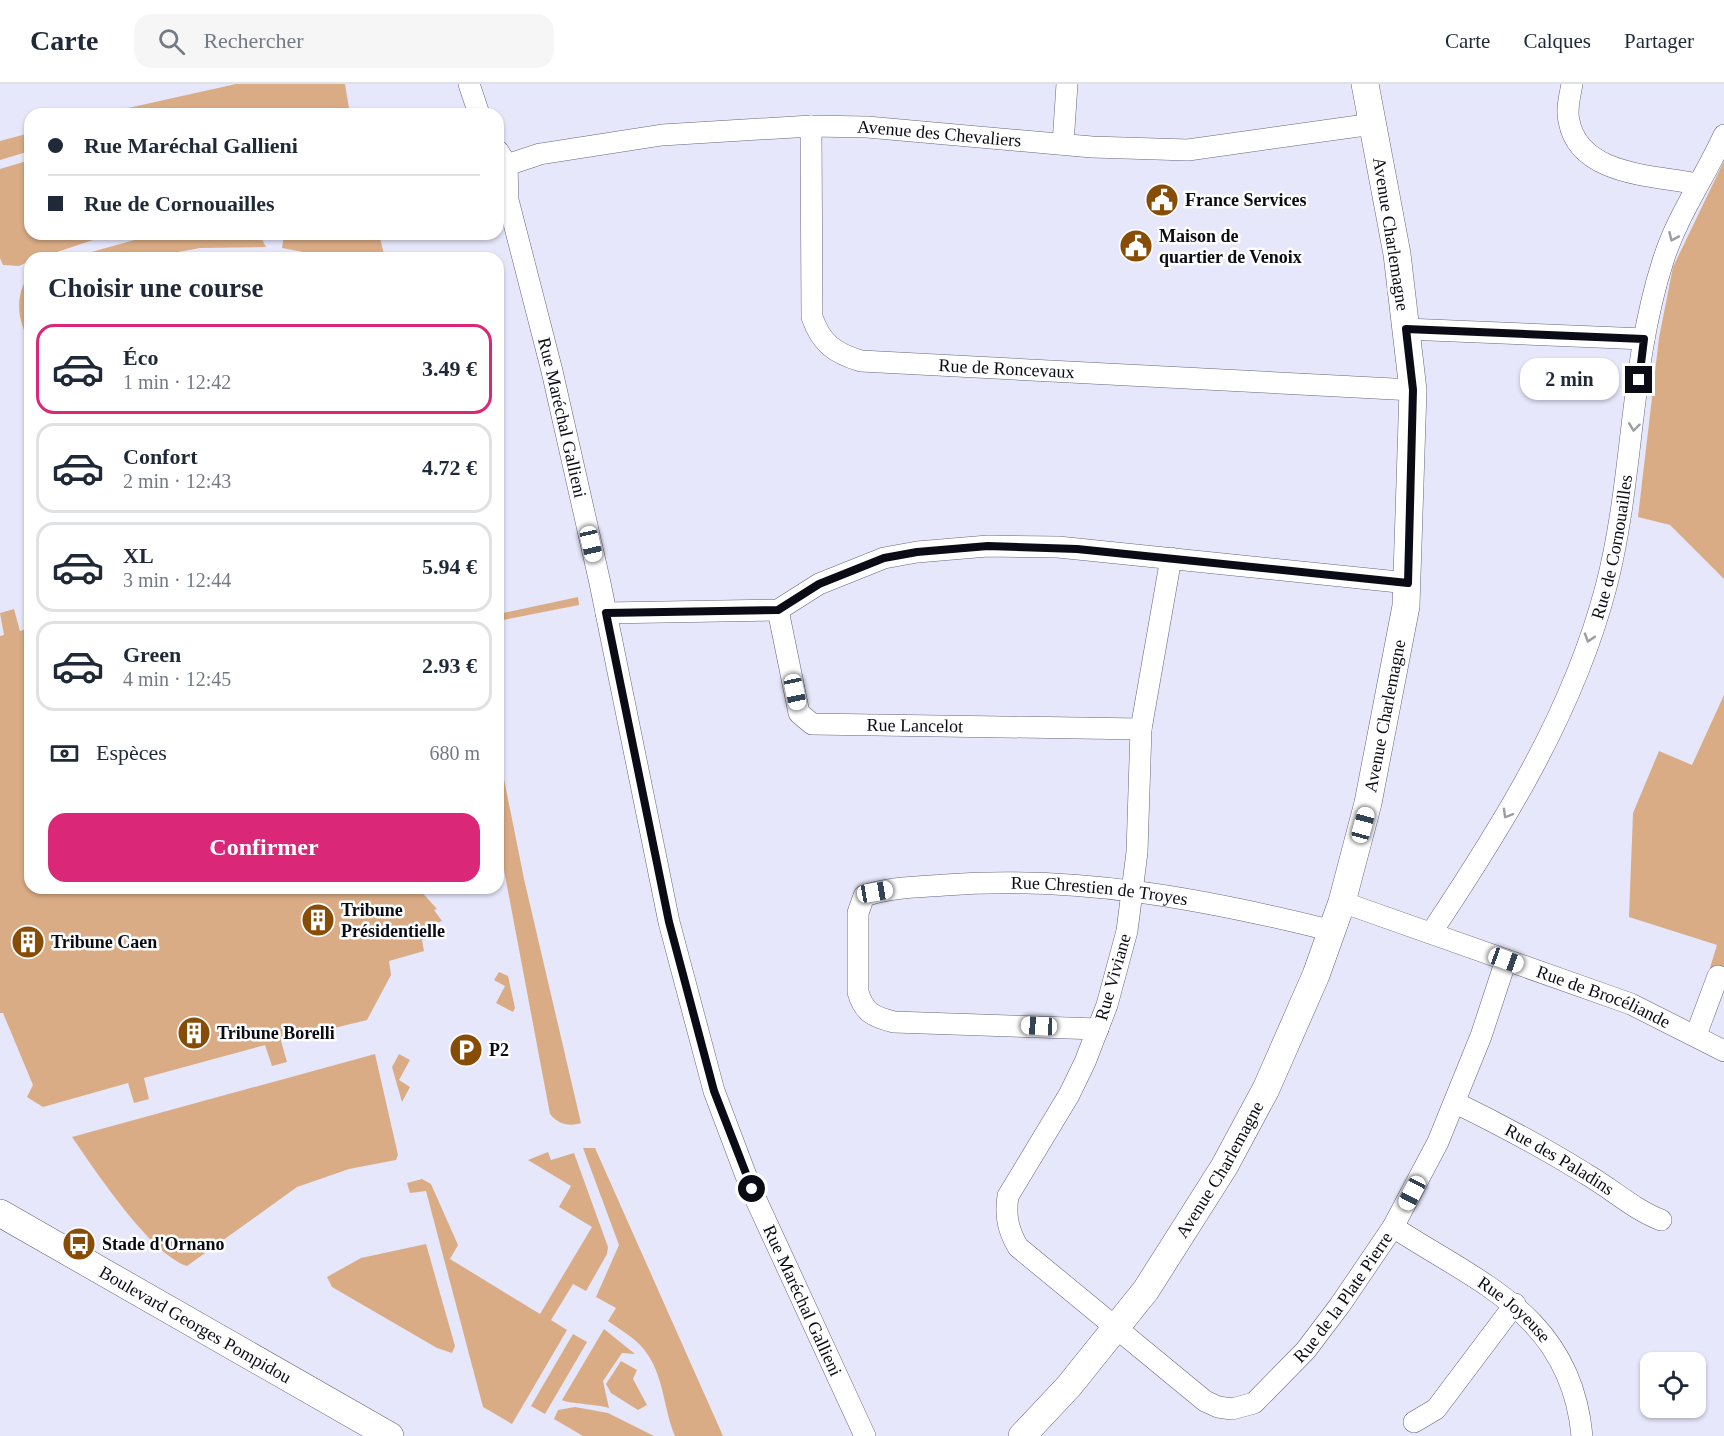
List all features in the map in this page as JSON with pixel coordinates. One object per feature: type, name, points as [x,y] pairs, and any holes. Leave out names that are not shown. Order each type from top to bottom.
[{"type":"street","points":[[469,84],[477,108]]},
{"type":"street","points":[[1063,144],[1067,84]]},
{"type":"street","name":"Avenue Charlemagne","points":[[1023,1436],[1069,1386],[1116,1327],[1170,1254],[1224,1167],[1266,1089],[1333,931],[1368,803],[1401,640],[1408,583],[1413,390],[1397,254],[1365,84]]},
{"type":"street","points":[[1572,84],[1569,121],[1579,144],[1591,157],[1612,167],[1697,184]]},
{"type":"street","name":"Avenue des Chevaliers","points":[[504,158],[662,135],[811,126],[867,127],[1063,144],[1188,150],[1373,124]]},
{"type":"street","name":"Rue de Roncevaux","points":[[811,126],[812,317],[818,333],[830,348],[843,355],[861,361],[1413,390]]},
{"type":"street","name":"Rue de Cornouailles","points":[[1431,933],[1527,781],[1552,731],[1583,658],[1606,587],[1624,505],[1644,339],[1663,260],[1697,184],[1724,135]]},
{"type":"street","name":"Rue Maréchal Gallieni","points":[[504,172],[508,200],[552,371],[606,613],[669,922],[714,1091],[752,1189],[865,1436]]},
{"type":"street","points":[[1406,329],[1644,339]]},
{"type":"street","points":[[606,613],[778,610],[819,584],[884,558],[917,552],[1022,546],[1170,558],[1408,583]]},
{"type":"street","name":"Rue Viviane","points":[[1116,1327],[1018,1247],[1009,1231],[1006,1212],[1008,1196],[1015,1180],[1069,1095],[1098,1029],[1122,952],[1134,891],[1140,814],[1141,729],[1170,558]]},
{"type":"street","name":"Rue Lancelot","points":[[778,610],[800,713],[812,724],[1141,729]]},
{"type":"street","name":"Rue Chrestien de Troyes","points":[[1098,1029],[894,1022],[870,1014],[862,1005],[858,992],[858,913],[864,896],[888,890],[1001,882],[1086,885],[1222,904],[1333,931]]},
{"type":"street","name":"Rue de Brocéliande","points":[[1342,902],[1631,1004],[1724,1051]]},
{"type":"street","name":"Rue de la Plate Pierre","points":[[1116,1327],[1205,1401],[1218,1407],[1245,1407],[1266,1393],[1306,1350],[1393,1227],[1456,1103],[1506,960]]},
{"type":"street","points":[[1696,1035],[1718,976]]},
{"type":"street","name":"Rue des Paladins","points":[[1456,1103],[1534,1142],[1643,1213],[1661,1220]]},
{"type":"street","name":"Boulevard Georges Pompidou","points":[[0,1213],[376,1433]]},
{"type":"street","name":"Boulevard Georges Pompidou","points":[[0,1226],[376,1433]]},
{"type":"street","name":"Rue Joyeuse","points":[[1393,1227],[1515,1304],[1547,1342],[1567,1376],[1579,1411],[1582,1436]]},
{"type":"street","points":[[1414,1422],[1436,1409],[1515,1304]]},
{"type":"shaded area","points":[[236,84],[345,84],[349,108],[128,108]]},
{"type":"shaded area","points":[[24,135],[24,153],[0,160],[0,141]]},
{"type":"shaded area","points":[[1724,161],[1724,579],[1670,525],[1638,517],[1659,338],[1673,267]]},
{"type":"shaded area","points":[[24,162],[24,240],[93,240],[57,252],[24,252],[24,264],[19,266],[3,265],[0,258],[0,169]]},
{"type":"shaded area","points":[[134,240],[262,240],[266,247],[200,248],[178,252],[92,252]]},
{"type":"shaded area","points":[[283,240],[380,240],[384,252],[304,252],[282,248]]},
{"type":"shaded area","points":[[24,284],[24,329],[19,308]]},
{"type":"shaded area","points":[[578,597],[579,605],[504,620],[504,613]]},
{"type":"shaded area","points":[[14,609],[20,631],[24,630],[24,894],[423,894],[437,909],[434,910],[442,921],[434,924],[443,935],[422,940],[424,951],[389,961],[391,975],[367,1020],[281,1041],[287,1062],[272,1066],[265,1045],[144,1078],[149,1099],[134,1103],[128,1083],[43,1107],[27,1097],[33,1085],[3,1013],[0,1013],[0,636],[4,635],[0,613]]},
{"type":"shaded area","points":[[1724,695],[1724,976],[1709,971],[1717,945],[1629,917],[1633,813],[1659,751],[1692,765]]},
{"type":"shaded area","points":[[504,779],[524,879],[581,1123],[568,1125],[550,1114],[504,870]]},
{"type":"shaded area","points":[[499,972],[508,976],[515,1008],[513,1012],[496,1003],[505,986],[494,980]]},
{"type":"shaded area","points":[[375,1054],[398,1155],[396,1160],[349,1169],[297,1187],[187,1266],[172,1258],[140,1229],[72,1137]]},
{"type":"shaded area","points":[[399,1054],[410,1060],[399,1080],[410,1087],[402,1102],[392,1067]]},
{"type":"shaded area","points":[[583,1148],[595,1148],[723,1436],[675,1436],[661,1384],[648,1355],[630,1336],[608,1321],[616,1308],[596,1297],[619,1245]]},
{"type":"shaded area","points":[[548,1152],[551,1160],[574,1153],[608,1247],[607,1254],[586,1291],[573,1284],[551,1320],[567,1330],[512,1424],[483,1407],[426,1191],[410,1193],[407,1183],[422,1179],[431,1184],[458,1245],[450,1259],[540,1314],[592,1227],[559,1207],[571,1186],[528,1160]]},
{"type":"shaded area","points":[[426,1244],[455,1346],[452,1353],[437,1348],[332,1287],[327,1277],[361,1258]]},
{"type":"shaded area","points":[[604,1329],[635,1354],[622,1353],[603,1381],[609,1408],[562,1400]]},
{"type":"shaded area","points":[[573,1334],[587,1342],[545,1414],[531,1406]]},
{"type":"shaded area","points":[[621,1361],[637,1370],[633,1379],[647,1405],[638,1410],[611,1393],[606,1384]]},
{"type":"shaded area","points":[[575,1407],[608,1413],[654,1436],[583,1436],[554,1419],[558,1410]]},
{"type":"place","name":"France Services","points":[[1162,200]]},
{"type":"place","name":"Maison de quartier de Venoix","points":[[1136,246]]},
{"type":"place","name":"Tribune Présidentielle","points":[[318,920]]},
{"type":"place","name":"Tribune Caen","points":[[28,942]]},
{"type":"place","name":"Tribune Borelli","points":[[194,1033]]},
{"type":"place","name":"P2","points":[[466,1050]]},
{"type":"place","name":"Stade d'Ornano","points":[[79,1244]]},
{"type":"route","points":[[752,1189],[714,1091],[669,922],[606,613],[778,610],[819,584],[884,558],[917,552],[988,546],[1058,547],[1408,583],[1413,390],[1406,329],[1644,339],[1639,380]]}]
